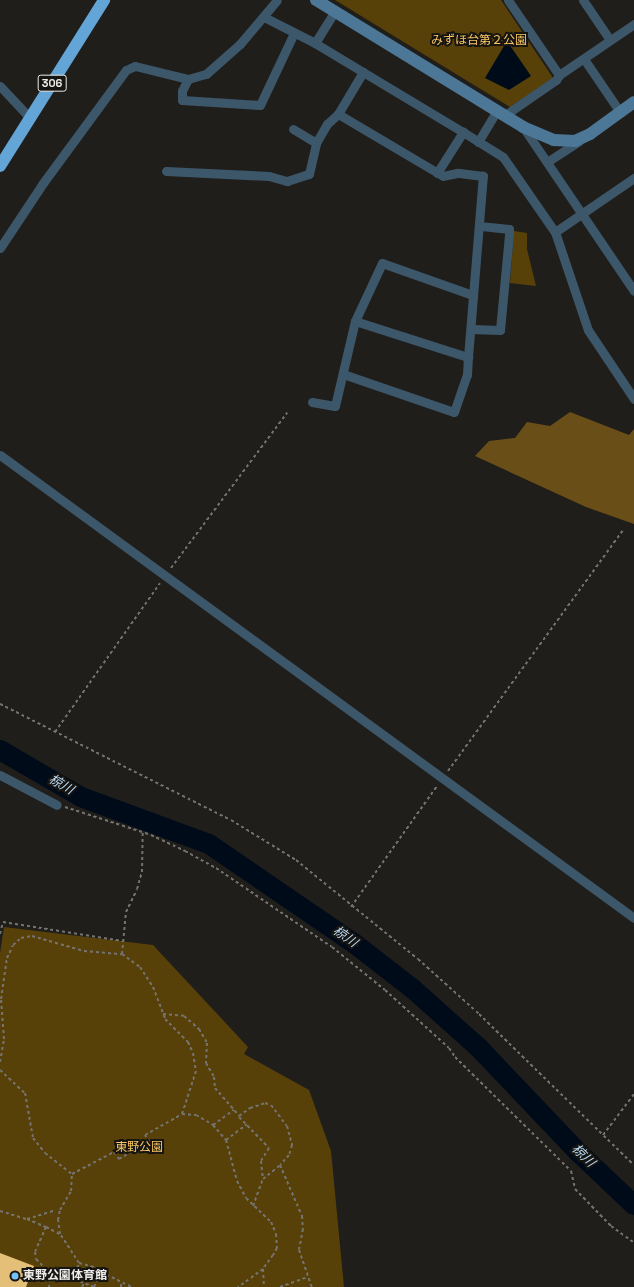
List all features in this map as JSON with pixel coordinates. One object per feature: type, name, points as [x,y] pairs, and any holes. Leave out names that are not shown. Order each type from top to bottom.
[{"type":"highway","name":"306","points":[[0,166],[104,0]]},
{"type":"street","points":[[0,248],[43,183],[126,70],[135,66],[188,79],[206,74],[240,44],[278,0]]},
{"type":"street","points":[[316,0],[523,127],[554,140],[574,140],[590,134]]},
{"type":"street","points":[[508,0],[558,76]]},
{"type":"street","points":[[583,0],[610,40]]},
{"type":"street","points":[[315,43],[334,12]]},
{"type":"street","points":[[264,17],[315,43],[503,157],[555,232],[588,330],[634,399]]},
{"type":"street","points":[[478,142],[501,113],[556,80],[558,76],[634,24]]},
{"type":"street","points":[[188,79],[182,91],[182,100],[260,105],[294,33]]},
{"type":"street","points":[[584,59],[620,112]]},
{"type":"street","points":[[166,171],[268,176],[287,181],[309,174],[316,144],[327,124],[338,114],[363,72]]},
{"type":"street","points":[[0,86],[30,118]]},
{"type":"street","points":[[547,162],[590,134],[634,102]]},
{"type":"street","points":[[338,114],[443,176],[457,173],[483,176],[467,375],[454,412],[343,374]]},
{"type":"street","points":[[523,127],[634,290]]},
{"type":"street","points":[[293,130],[316,144]]},
{"type":"street","points":[[437,173],[462,132]]},
{"type":"street","points":[[555,232],[633,180]]},
{"type":"street","points":[[471,329],[500,330],[509,234],[509,229],[479,226]]},
{"type":"street","points":[[312,402],[335,406],[355,321],[382,263],[473,295]]},
{"type":"street","points":[[355,321],[468,357]]},
{"type":"street","points":[[0,455],[634,918]]},
{"type":"street","points":[[0,775],[57,805]]},
{"type":"path","points":[[54,732],[166,576],[287,414]]},
{"type":"path","points":[[351,907],[624,529]]},
{"type":"path","points":[[0,704],[246,828],[296,860],[351,907],[382,929],[473,1009],[634,1165]]},
{"type":"path","points":[[57,805],[142,833],[185,851],[216,868],[332,948],[385,990],[449,1048],[455,1057],[571,1171],[575,1189],[611,1226],[634,1243]]},
{"type":"path","points":[[122,954],[126,912],[137,889],[142,872],[142,833]]},
{"type":"path","points":[[0,934],[3,922],[123,941]]},
{"type":"path","points":[[0,1062],[4,1039],[2,999],[7,958],[13,945],[21,938],[32,936],[84,951],[122,954],[140,966],[153,987],[163,1014],[173,1029],[188,1042],[195,1062],[194,1082],[182,1114]]},
{"type":"path","points":[[163,1014],[184,1016],[199,1029],[207,1043],[206,1063],[214,1077],[215,1088],[269,1148],[261,1161],[264,1179]]},
{"type":"path","points":[[0,1070],[25,1093],[33,1138],[45,1153],[72,1174]]},
{"type":"path","points":[[603,1136],[634,1094]]},
{"type":"path","points":[[239,1116],[250,1108],[265,1103],[271,1105],[279,1114],[291,1133],[292,1145],[289,1155],[264,1179],[253,1206]]},
{"type":"path","points":[[213,1125],[234,1110]]},
{"type":"path","points":[[72,1174],[114,1152],[119,1159],[149,1142],[146,1135],[182,1114],[203,1117],[213,1125],[226,1140],[237,1182],[253,1206],[271,1222],[276,1234],[277,1248],[263,1269],[238,1287]]},
{"type":"path","points":[[226,1140],[247,1124]]},
{"type":"path","points":[[280,1165],[303,1220],[298,1250],[312,1287]]},
{"type":"path","points":[[60,1234],[60,1210],[71,1192],[72,1174]]},
{"type":"path","points":[[0,1211],[27,1219],[60,1234],[79,1263],[101,1269],[101,1272],[132,1287]]},
{"type":"path","points":[[27,1219],[54,1211]]},
{"type":"path","points":[[46,1227],[35,1252],[36,1259],[50,1273],[49,1287]]},
{"type":"path","points":[[79,1263],[73,1279],[94,1287],[101,1272]]},
{"type":"path","points":[[263,1269],[264,1287]]},
{"type":"path","points":[[280,1287],[308,1277]]},
{"type":"path","points":[[121,1282],[121,1287]]},
{"type":"path","points":[[82,1287],[84,1283]]},
{"type":"green space","name":"みずほ台第２公園","points":[[335,0],[501,0],[553,78],[510,107]]},
{"type":"green space","points":[[514,231],[527,233],[527,249],[536,286],[510,283]]},
{"type":"green space","name":"東野公園","points":[[4,927],[153,945],[248,1047],[244,1054],[309,1090],[331,1151],[344,1287],[0,1287],[0,953]]},
{"type":"shaded area","points":[[570,412],[629,435],[634,429],[634,524],[586,507],[475,456],[489,441],[515,438],[527,422],[550,426]]},
{"type":"water","points":[[507,41],[531,76],[509,90],[485,78]]},
{"type":"building","name":"東野公園体育館","points":[[0,1253],[34,1266],[26,1287],[0,1287]]},
{"type":"waterway","name":"椋川","points":[[0,750],[81,797],[209,844],[355,944],[413,989],[479,1048],[578,1152],[634,1205]]},
{"type":"place","name":"東野公園体育館","points":[[15,1276]]}]
